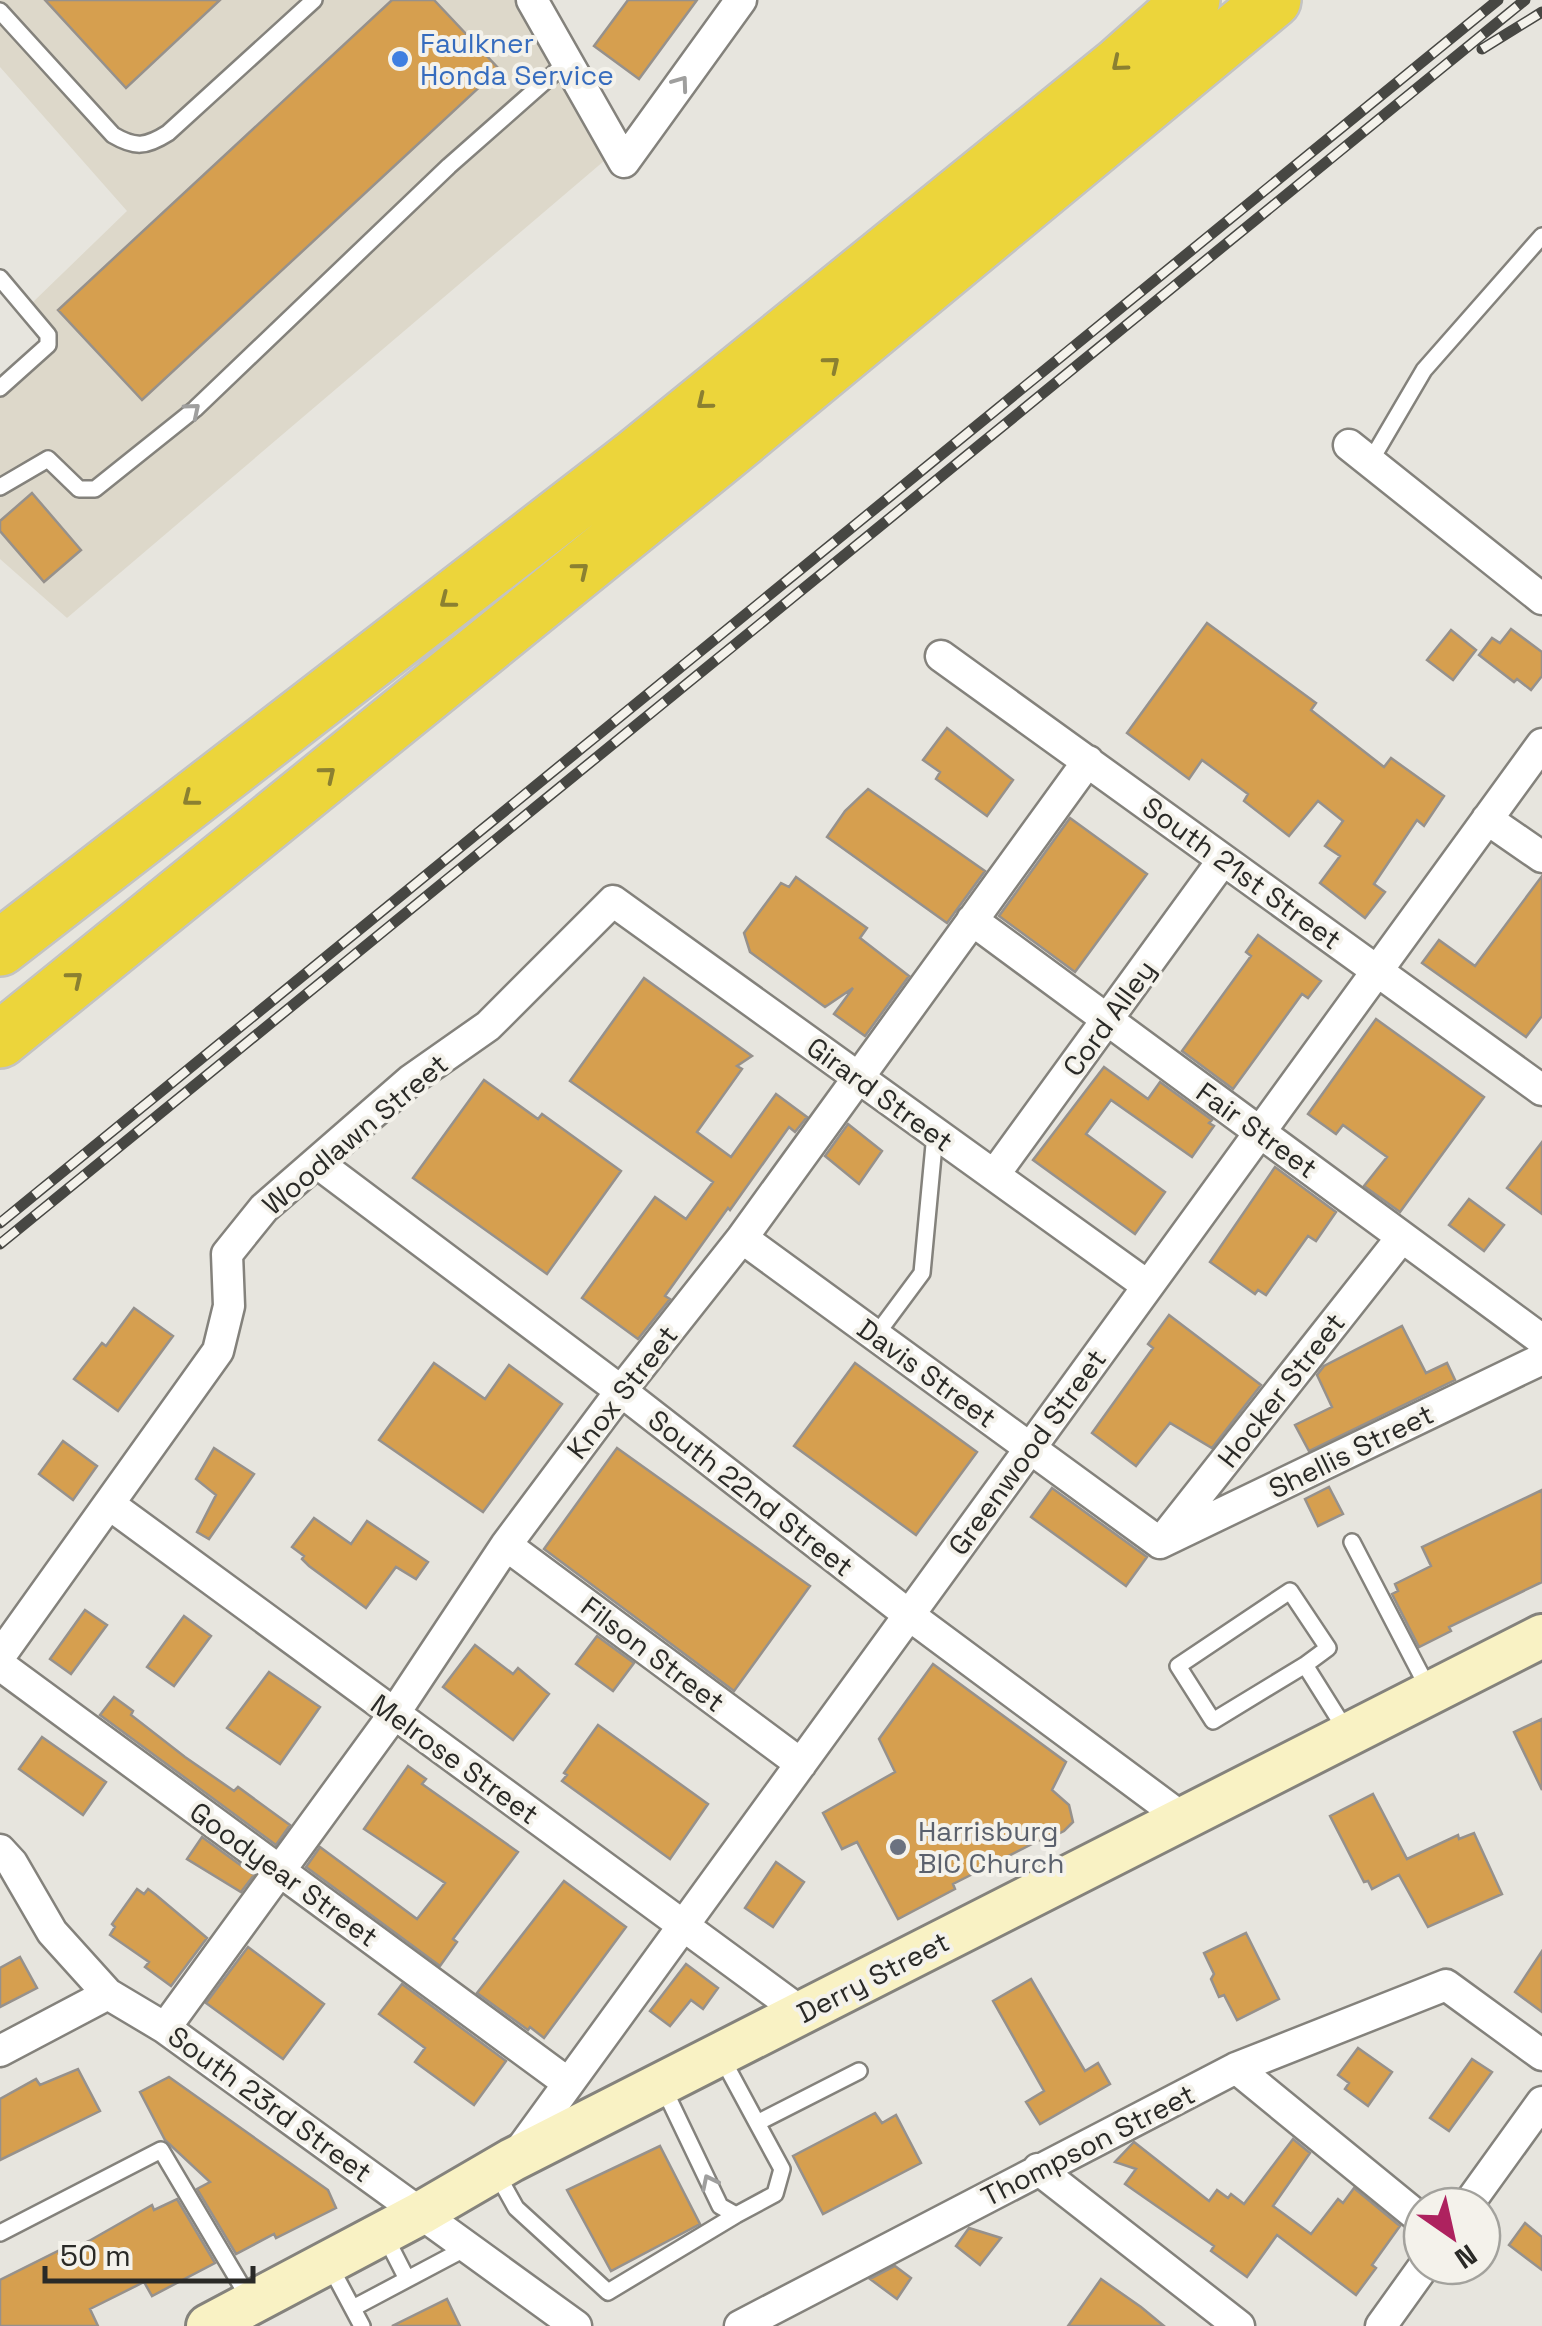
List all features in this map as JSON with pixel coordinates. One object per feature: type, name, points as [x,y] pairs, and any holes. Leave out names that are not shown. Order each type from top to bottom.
[{"type":"highway","points":[[0,948],[634,458],[1120,64],[1192,0]]},
{"type":"highway","points":[[0,1040],[724,453],[1273,0]]},
{"type":"main road","name":"Derry Street","points":[[228,2318],[504,2165],[1542,1636]]},
{"type":"street","points":[[537,3],[624,162],[740,0]]},
{"type":"street","points":[[1360,453],[1542,599]]},
{"type":"street","name":"South 21st Street","points":[[941,656],[1542,1090]]},
{"type":"street","name":"Greenwood Street","points":[[504,2165],[683,1926],[1542,744]]},
{"type":"street","name":"Knox Street","points":[[165,2028],[394,1714],[506,1545],[742,1238],[1088,761]]},
{"type":"street","points":[[1488,820],[1542,857]]},
{"type":"street","name":"Cord Alley","points":[[994,1175],[1223,860]]},
{"type":"street","name":"Girard Street","points":[[612,901],[1148,1286]]},
{"type":"street","name":"Woodlawn Street","points":[[0,1656],[218,1351],[229,1306],[228,1254],[264,1208],[411,1080],[488,1026],[612,901]]},
{"type":"street","name":"Fair Street","points":[[972,920],[1542,1340]]},
{"type":"street","name":"South 22nd Street","points":[[319,1164],[621,1391],[909,1615],[1185,1820]]},
{"type":"street","name":"Hocker Street","points":[[1160,1543],[1402,1237]]},
{"type":"street","name":"Davis Street","points":[[742,1238],[1160,1543]]},
{"type":"street","name":"Shellis Street","points":[[1160,1543],[1542,1359]]},
{"type":"street","name":"Melrose Street","points":[[109,1504],[801,2012]]},
{"type":"street","name":"Filson Street","points":[[506,1545],[800,1764]]},
{"type":"street","name":"Goodyear Street","points":[[0,1665],[568,2083]]},
{"type":"street","name":"South 23rd Street","points":[[0,1850],[12,1863],[52,1932],[108,1994],[165,2028],[576,2326]]},
{"type":"street","name":"Thompson Street","points":[[740,2326],[1236,2068],[1446,1985],[1542,2055]]},
{"type":"street","points":[[0,2052],[108,1994]]},
{"type":"street","points":[[1236,2068],[1402,2204]]},
{"type":"street","points":[[1481,2186],[1542,2102]]},
{"type":"street","points":[[1038,2169],[1240,2326]]},
{"type":"street","points":[[1381,2326],[1410,2286]]},
{"type":"lane","points":[[0,11],[113,135],[132,146],[150,144],[168,132],[314,0]]},
{"type":"lane","points":[[0,487],[48,459],[79,490],[95,489],[195,409],[449,166],[568,61]]},
{"type":"lane","points":[[1360,453],[1424,370],[1539,246]]},
{"type":"lane","points":[[0,278],[48,335],[48,346],[0,388]]},
{"type":"lane","points":[[876,1336],[922,1273],[936,1134]]},
{"type":"lane","points":[[1352,1542],[1431,1693]]},
{"type":"lane","points":[[1290,1591],[1328,1648],[1306,1665],[1213,1720],[1178,1666],[1290,1591]]},
{"type":"lane","points":[[1306,1665],[1349,1735]]},
{"type":"lane","points":[[504,2165],[516,2208],[608,2292],[775,2194],[782,2170],[720,2054]]},
{"type":"lane","points":[[757,2122],[859,2070]]},
{"type":"lane","points":[[662,2084],[720,2206],[736,2215]]},
{"type":"lane","points":[[0,2233],[161,2150],[228,2318]]},
{"type":"lane","points":[[384,2233],[406,2279]]},
{"type":"lane","points":[[353,2308],[468,2247]]},
{"type":"lane","points":[[328,2262],[362,2326]]},
{"type":"shaded area","points":[[0,0],[519,0],[611,155],[67,618],[0,559],[0,378],[52,328],[32,303],[127,211],[0,67]]},
{"type":"building","points":[[45,0],[220,0],[126,88]]},
{"type":"building","points":[[392,0],[434,0],[499,69],[142,400],[58,310]]},
{"type":"building","points":[[628,0],[697,0],[639,79],[594,46]]},
{"type":"building","points":[[32,493],[81,550],[44,582],[0,531],[0,521]]},
{"type":"building","points":[[1207,623],[1316,703],[1311,710],[1384,767],[1391,758],[1444,796],[1424,826],[1417,820],[1374,884],[1385,892],[1365,918],[1320,883],[1340,856],[1325,846],[1343,821],[1318,801],[1289,836],[1244,801],[1248,794],[1202,760],[1189,779],[1127,733]]},
{"type":"building","points":[[1511,629],[1542,652],[1542,676],[1531,690],[1479,655],[1492,638],[1500,643]]},
{"type":"building","points":[[1451,630],[1476,650],[1453,680],[1427,660]]},
{"type":"building","points":[[947,728],[1013,780],[987,816],[936,779],[940,772],[923,760]]},
{"type":"building","points":[[868,789],[985,871],[947,923],[827,837],[845,811]]},
{"type":"building","points":[[1070,818],[1147,874],[1075,972],[999,916]]},
{"type":"building","points":[[1542,876],[1542,1016],[1526,1037],[1422,963],[1439,940],[1475,966]]},
{"type":"building","points":[[796,877],[867,928],[860,938],[909,976],[865,1036],[834,1014],[853,988],[825,1007],[750,952],[744,933],[781,883],[789,887]]},
{"type":"building","points":[[1258,935],[1321,981],[1308,998],[1302,994],[1233,1089],[1182,1051],[1251,956],[1246,952]]},
{"type":"building","points":[[644,978],[752,1056],[737,1066],[742,1069],[697,1132],[731,1157],[776,1094],[807,1117],[795,1132],[789,1127],[638,1339],[582,1298],[655,1197],[686,1219],[713,1182],[570,1081]]},
{"type":"building","points":[[1376,1019],[1484,1097],[1400,1212],[1364,1186],[1387,1157],[1343,1125],[1336,1134],[1308,1114]]},
{"type":"building","points":[[1104,1067],[1148,1099],[1160,1082],[1212,1120],[1209,1123],[1214,1126],[1192,1157],[1111,1100],[1086,1134],[1165,1192],[1135,1234],[1033,1160]]},
{"type":"building","points":[[484,1080],[538,1119],[542,1114],[621,1171],[547,1274],[413,1178]]},
{"type":"building","points":[[848,1124],[882,1151],[859,1184],[825,1156]]},
{"type":"building","points":[[1542,1142],[1542,1214],[1507,1188]]},
{"type":"building","points":[[1275,1167],[1336,1212],[1316,1241],[1308,1236],[1266,1295],[1258,1290],[1255,1294],[1210,1262]]},
{"type":"building","points":[[1469,1199],[1504,1225],[1484,1251],[1449,1225]]},
{"type":"building","points":[[134,1308],[173,1336],[118,1411],[74,1379],[102,1343],[106,1346]]},
{"type":"building","points":[[1169,1315],[1261,1385],[1212,1448],[1170,1423],[1136,1466],[1092,1433],[1153,1348],[1148,1344]]},
{"type":"building","points":[[1402,1326],[1426,1373],[1447,1363],[1455,1380],[1309,1451],[1295,1425],[1332,1407],[1317,1375],[1324,1366]]},
{"type":"building","points":[[434,1363],[485,1399],[509,1365],[562,1404],[483,1512],[379,1440]]},
{"type":"building","points":[[855,1363],[977,1452],[916,1535],[794,1446]]},
{"type":"building","points":[[63,1441],[97,1466],[73,1500],[39,1474]]},
{"type":"building","points":[[214,1448],[254,1474],[209,1539],[197,1532],[216,1495],[196,1479]]},
{"type":"building","points":[[617,1448],[810,1586],[734,1691],[544,1549]]},
{"type":"building","points":[[1329,1487],[1343,1514],[1318,1526],[1305,1499]]},
{"type":"building","points":[[1052,1488],[1147,1557],[1126,1586],[1031,1517]]},
{"type":"building","points":[[1542,1490],[1542,1582],[1449,1627],[1451,1631],[1419,1647],[1392,1594],[1398,1591],[1395,1584],[1431,1566],[1422,1547]]},
{"type":"building","points":[[314,1518],[351,1544],[367,1521],[428,1562],[416,1579],[396,1567],[366,1608],[309,1566],[292,1547]]},
{"type":"building","points":[[85,1610],[107,1625],[71,1674],[50,1659]]},
{"type":"building","points":[[184,1616],[211,1636],[174,1686],[147,1667]]},
{"type":"building","points":[[597,1636],[634,1663],[613,1691],[576,1664]]},
{"type":"building","points":[[475,1645],[513,1674],[518,1668],[549,1694],[513,1740],[443,1687]]},
{"type":"building","points":[[933,1664],[1066,1762],[1052,1790],[1069,1805],[1073,1822],[1064,1831],[953,1884],[955,1889],[898,1919],[857,1842],[842,1849],[823,1813],[895,1772],[879,1739]]},
{"type":"building","points":[[269,1672],[320,1707],[280,1764],[227,1728]]},
{"type":"building","points":[[114,1697],[185,1757],[234,1791],[238,1787],[290,1825],[276,1845],[100,1715]]},
{"type":"building","points":[[1542,1719],[1542,1790],[1514,1732]]},
{"type":"building","points":[[598,1725],[708,1804],[670,1859],[562,1781]]},
{"type":"building","points":[[42,1737],[106,1782],[83,1815],[19,1769]]},
{"type":"building","points":[[408,1766],[426,1779],[422,1784],[518,1852],[453,1939],[457,1942],[440,1966],[306,1867],[320,1847],[417,1919],[445,1883],[364,1829]]},
{"type":"building","points":[[1373,1794],[1407,1859],[1458,1835],[1459,1839],[1474,1833],[1502,1894],[1428,1927],[1399,1875],[1372,1889],[1368,1881],[1364,1882],[1330,1816]]},
{"type":"building","points":[[202,1837],[254,1875],[241,1892],[187,1859]]},
{"type":"building","points":[[776,1862],[804,1882],[773,1927],[745,1908]]},
{"type":"building","points":[[564,1881],[626,1927],[544,2038],[477,1993]]},
{"type":"building","points":[[137,1889],[144,1894],[148,1889],[207,1938],[171,1986],[145,1967],[149,1962],[110,1935],[115,1927],[112,1924]]},
{"type":"building","points":[[1246,1933],[1279,1999],[1237,2020],[1224,1995],[1219,1997],[1204,1953]]},
{"type":"building","points":[[248,1947],[324,2004],[283,2059],[206,2003]]},
{"type":"building","points":[[1542,1951],[1542,2012],[1515,1992]]},
{"type":"building","points":[[20,1957],[37,1988],[0,2007],[0,1968]]},
{"type":"building","points":[[686,1964],[718,1988],[703,2009],[691,2000],[670,2026],[650,2011]]},
{"type":"building","points":[[1031,1979],[1085,2071],[1098,2063],[1110,2084],[1040,2124],[1026,2102],[1044,2091],[993,2001]]},
{"type":"building","points":[[402,1984],[506,2061],[474,2105],[415,2062],[425,2048],[379,2014]]},
{"type":"building","points":[[1358,2048],[1392,2072],[1368,2106],[1345,2089],[1349,2083],[1338,2075]]},
{"type":"building","points":[[1472,2059],[1492,2072],[1449,2131],[1430,2118]]},
{"type":"building","points":[[78,2069],[100,2111],[0,2160],[0,2099],[36,2079],[40,2085]]},
{"type":"building","points":[[169,2077],[328,2190],[336,2208],[236,2254],[197,2189],[210,2182],[165,2140],[140,2092]]},
{"type":"building","points":[[875,2113],[882,2123],[896,2115],[921,2163],[823,2214],[793,2156]]},
{"type":"building","points":[[1293,2139],[1310,2153],[1273,2206],[1311,2234],[1338,2199],[1343,2203],[1354,2188],[1400,2226],[1356,2295],[1277,2235],[1247,2277],[1211,2251],[1214,2246],[1125,2184],[1136,2169],[1115,2162],[1134,2142],[1209,2201],[1217,2190],[1244,2204]]},
{"type":"building","points":[[660,2146],[700,2224],[611,2271],[567,2190]]},
{"type":"building","points":[[177,2199],[215,2263],[152,2296],[144,2282],[90,2309],[98,2326],[0,2326],[0,2280],[60,2250],[62,2254],[89,2241],[152,2205],[154,2210]]},
{"type":"building","points":[[1525,2223],[1542,2237],[1542,2270],[1509,2245]]},
{"type":"building","points":[[969,2228],[1001,2238],[980,2265],[956,2246]]},
{"type":"building","points":[[895,2266],[911,2278],[897,2299],[870,2279]]},
{"type":"building","points":[[1101,2279],[1141,2307],[1164,2326],[1068,2326]]},
{"type":"building","points":[[447,2299],[460,2326],[392,2326]]},
{"type":"railway","points":[[0,1223],[1498,0]]},
{"type":"railway","points":[[0,1244],[1525,0]]},
{"type":"railway","points":[[1482,49],[1542,12]]},
{"type":"place","name":"Faulkner Honda Service","points":[[400,59]]},
{"type":"place","name":"Harrisburg BIC Church","points":[[898,1847]]}]
